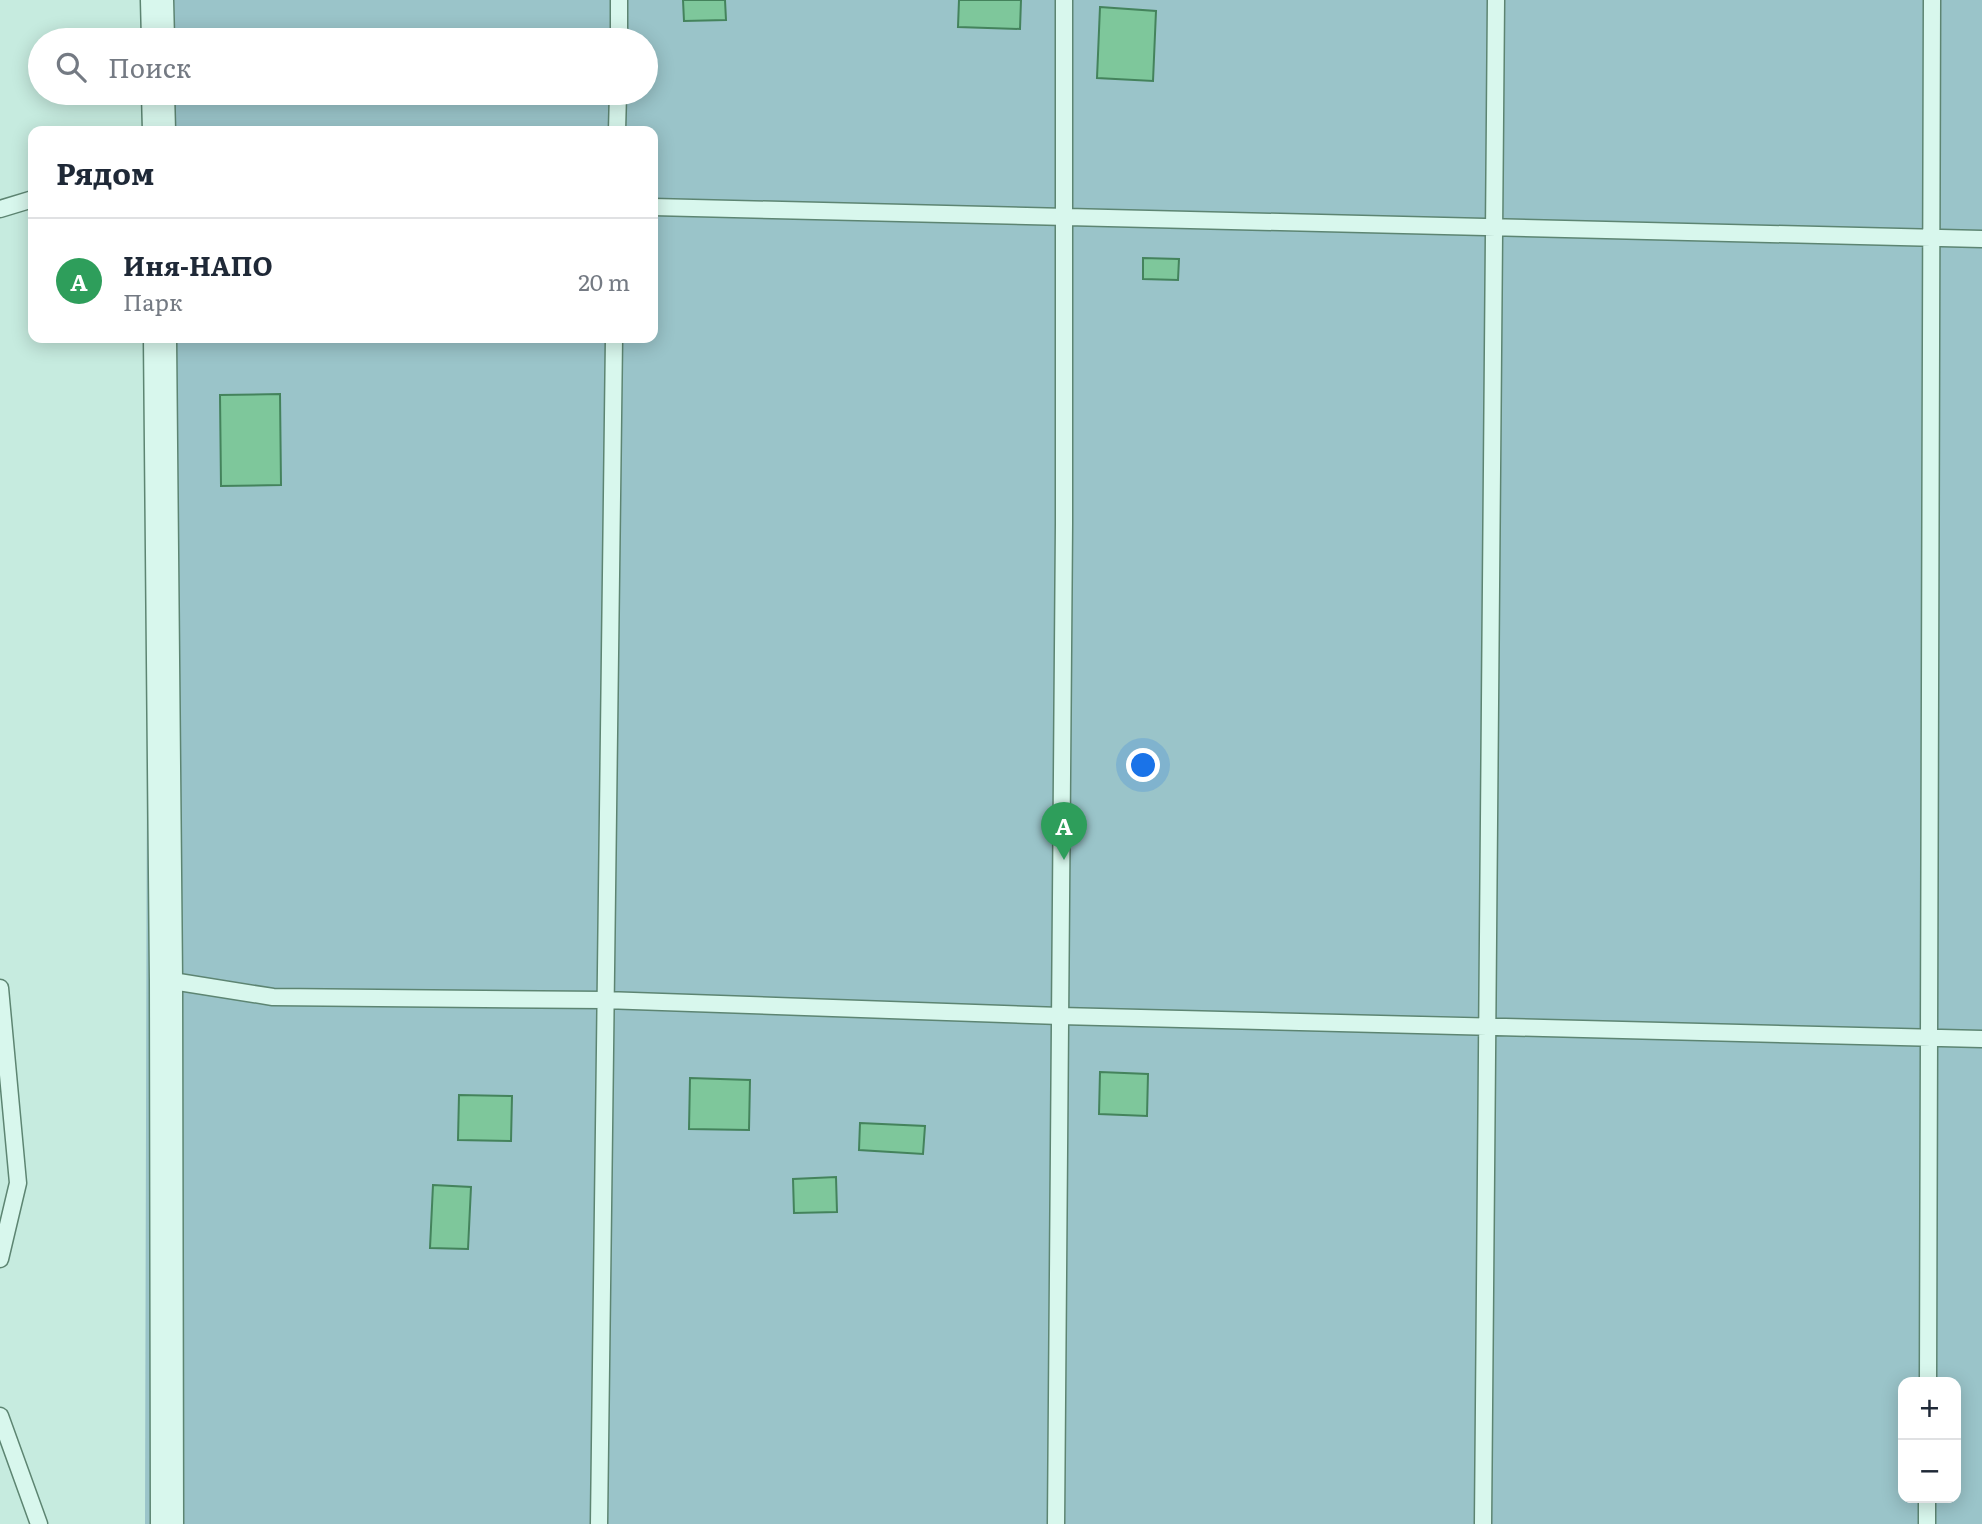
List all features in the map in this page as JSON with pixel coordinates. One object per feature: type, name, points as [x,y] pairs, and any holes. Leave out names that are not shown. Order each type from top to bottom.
[{"type":"street","points":[[157,0],[158,28]]},
{"type":"street","points":[[158,105],[159,126]]},
{"type":"street","points":[[160,343],[166,980],[167,1524]]},
{"type":"lane","points":[[619,0],[619,28]]},
{"type":"lane","points":[[1056,1524],[1064,0]]},
{"type":"lane","points":[[1483,1524],[1496,0]]},
{"type":"lane","points":[[1927,1377],[1932,0]]},
{"type":"lane","points":[[617,126],[618,105]]},
{"type":"lane","points":[[0,209],[28,201]]},
{"type":"lane","points":[[658,207],[1982,239]]},
{"type":"lane","points":[[599,1524],[614,343]]},
{"type":"lane","points":[[166,980],[273,997],[604,1000],[1060,1016],[1982,1040]]},
{"type":"lane","points":[[0,988],[18,1183],[0,1259]]},
{"type":"lane","points":[[0,1416],[39,1524]]},
{"type":"lane","points":[[1927,1503],[1927,1524]]},
{"type":"shaded area","points":[[149,0],[1982,0],[1982,1524],[145,1524],[148,343],[658,343],[658,126],[148,126],[148,105],[658,105],[658,28],[148,28]]},
{"type":"building","points":[[683,0],[725,0],[726,20],[684,21]]},
{"type":"building","points":[[959,0],[1021,0],[1020,29],[958,27]]},
{"type":"building","points":[[1100,7],[1156,11],[1153,81],[1097,78]]},
{"type":"building","points":[[1143,258],[1179,259],[1178,280],[1143,279]]},
{"type":"building","points":[[280,394],[281,485],[221,486],[220,395]]},
{"type":"building","points":[[1100,1072],[1148,1074],[1147,1116],[1099,1114]]},
{"type":"building","points":[[690,1078],[750,1080],[749,1130],[689,1129]]},
{"type":"building","points":[[459,1095],[512,1096],[511,1141],[458,1140]]},
{"type":"building","points":[[860,1123],[925,1126],[923,1154],[859,1150]]},
{"type":"building","points":[[836,1177],[837,1212],[794,1213],[793,1179]]},
{"type":"building","points":[[433,1185],[471,1187],[468,1249],[430,1248]]},
{"type":"place","name":"Иня-НАПО","points":[[1064,860]]}]
